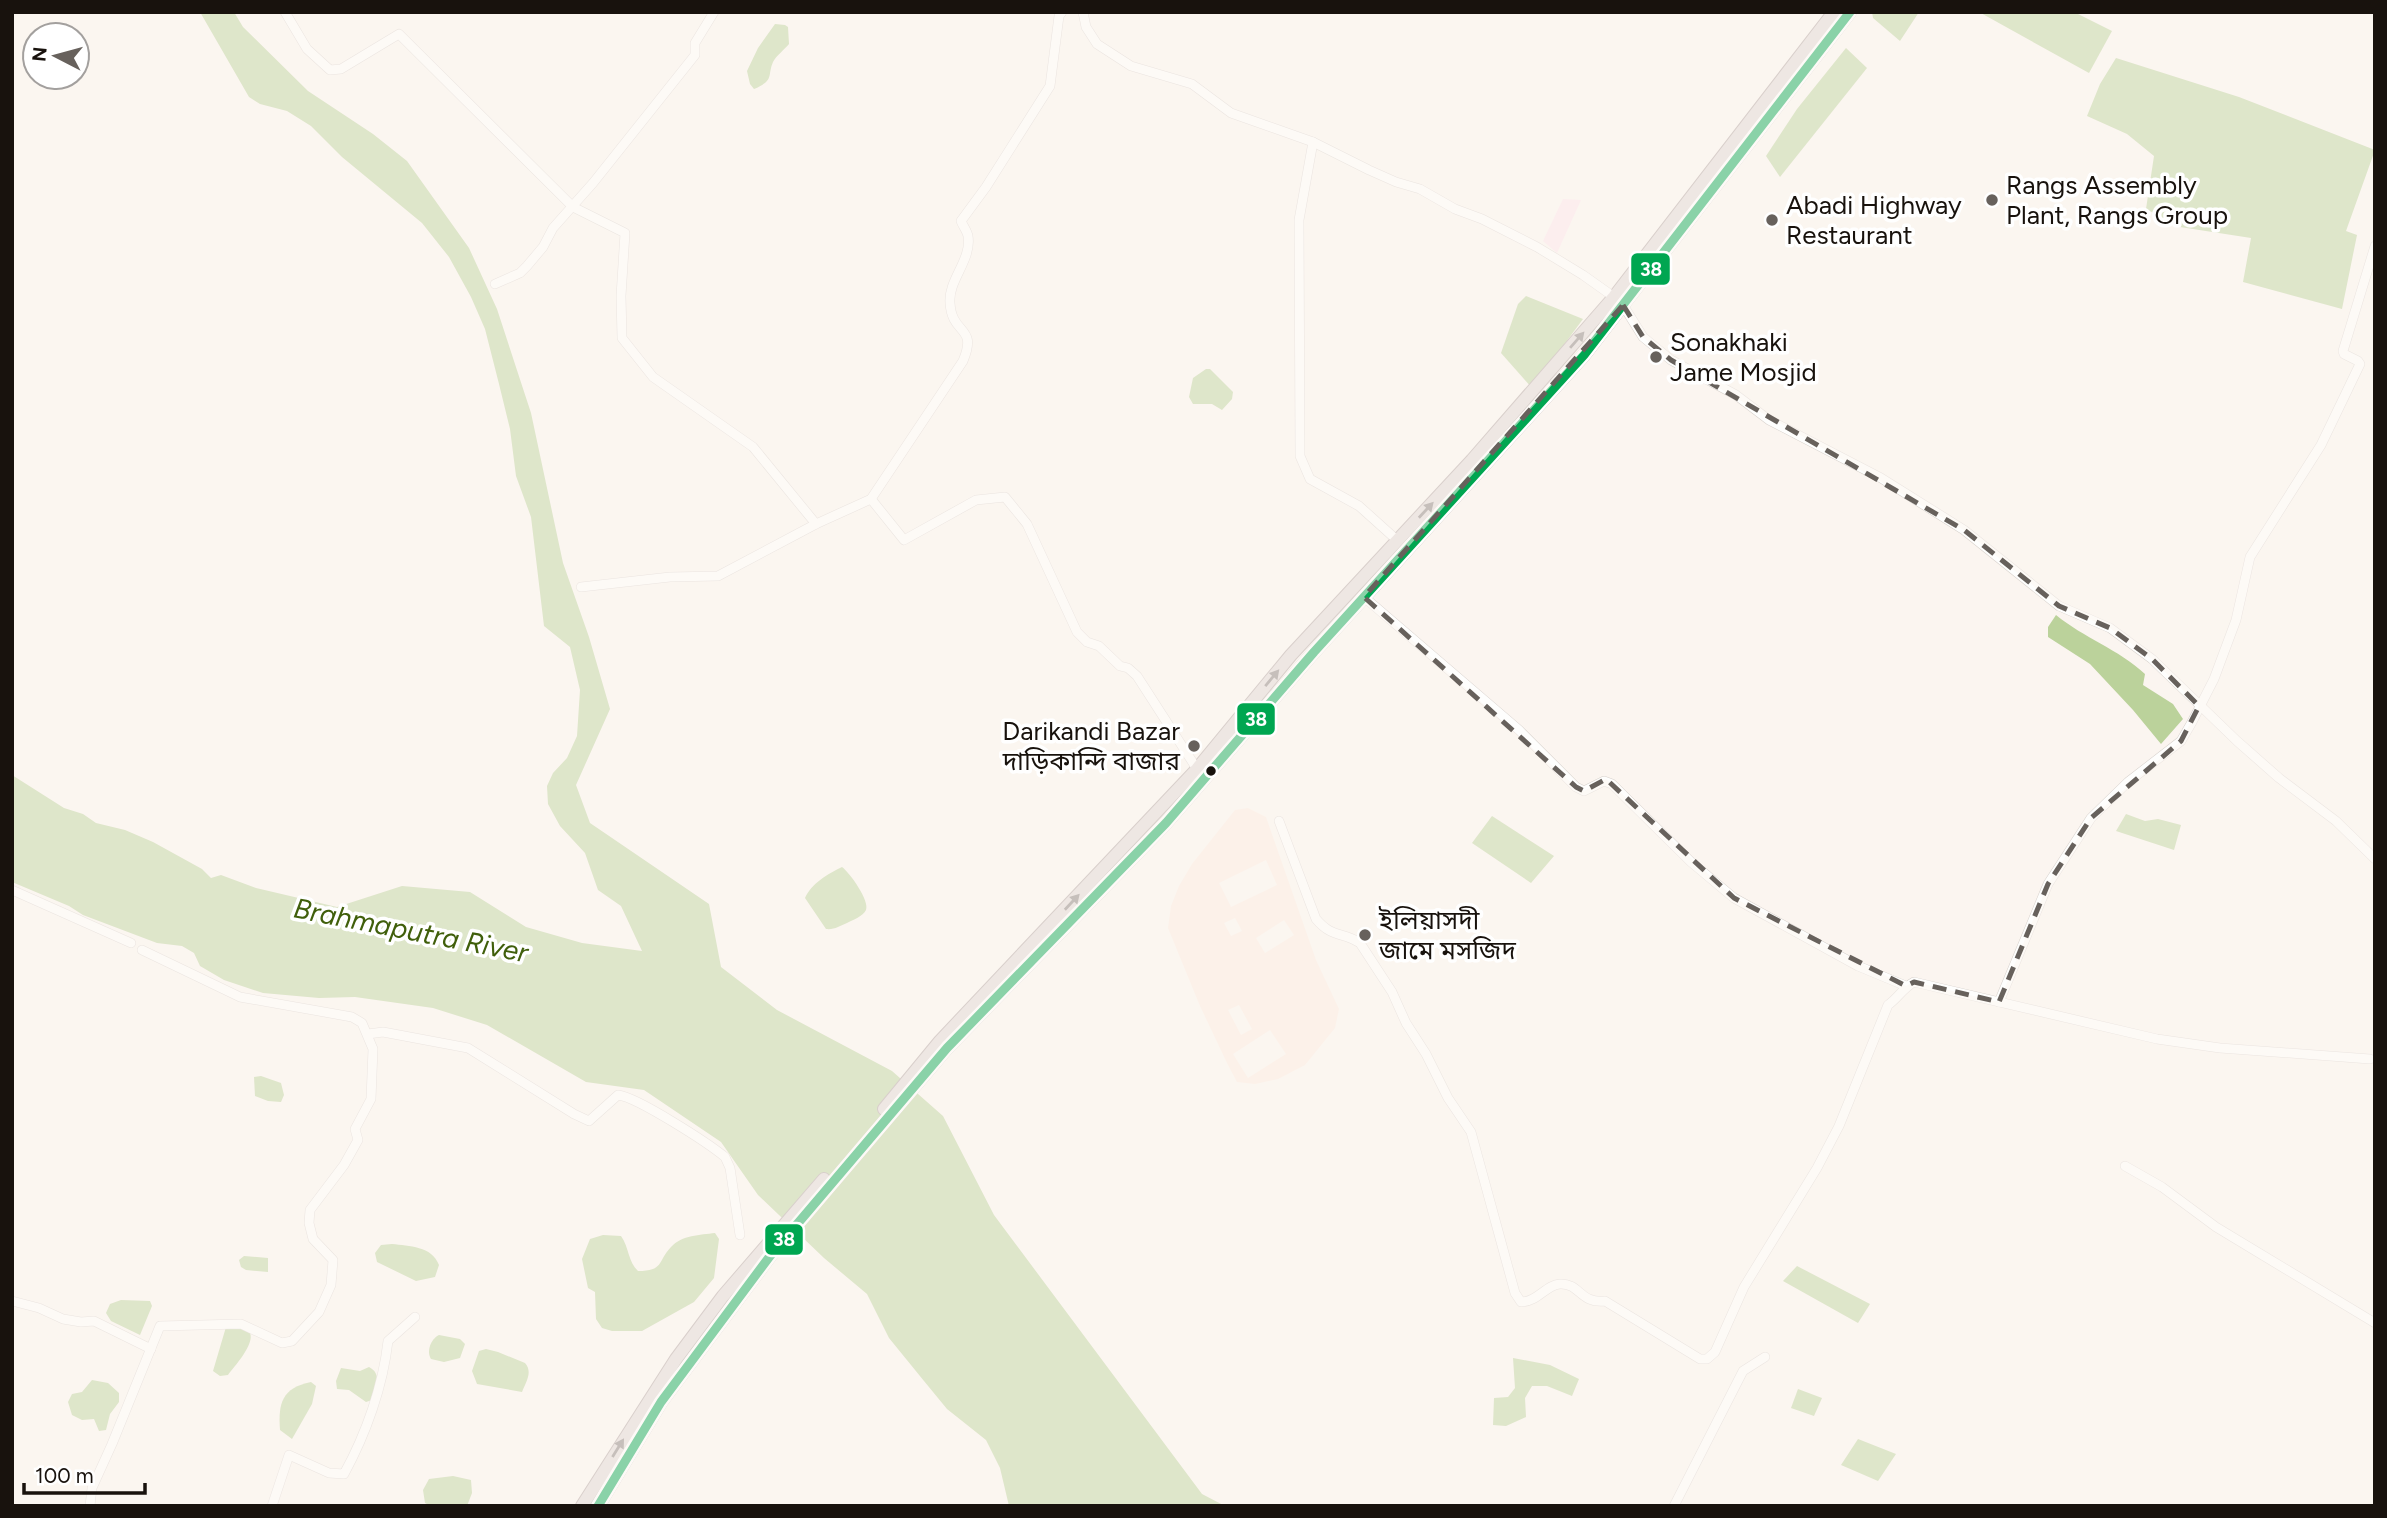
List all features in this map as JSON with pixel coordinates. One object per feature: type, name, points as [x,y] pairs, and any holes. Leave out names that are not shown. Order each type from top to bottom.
[{"type":"highway","points":[[944,1044],[1166,823],[1364,597],[1584,355],[1618,301],[1833,12]]},
{"type":"highway","points":[[598,1506],[661,1402],[766,1253],[850,1150],[1197,769],[1292,655],[1618,301],[1850,12]]},
{"type":"highway","points":[[582,1506],[676,1359],[723,1296],[766,1253]]},
{"type":"street","points":[[285,12],[307,49],[330,70],[341,69],[400,34],[573,207],[625,233],[621,296],[622,338],[653,377],[753,447],[816,524]]},
{"type":"street","points":[[495,284],[520,273],[543,247],[553,228],[573,207],[695,55],[695,43],[714,12]]},
{"type":"street","points":[[582,587],[718,576],[816,524],[871,499],[963,361],[969,346],[968,337],[952,317],[950,303],[950,292],[968,248],[968,234],[961,221],[986,187],[1050,86],[1059,16],[1062,12]]},
{"type":"street","points":[[1083,12],[1086,27],[1097,44],[1130,66],[1192,84],[1231,113],[1313,142],[1378,174],[1420,188],[1455,209],[1482,219],[1537,247],[1583,275],[1618,301],[1643,337],[1671,360],[1736,395],[1769,420],[1881,478],[1964,530],[2059,606],[2110,628],[2152,659],[2199,706],[2279,778],[2336,821],[2375,859]]},
{"type":"street","points":[[1313,142],[1299,220],[1300,456],[1310,480],[1359,506],[1398,541]]},
{"type":"street","points":[[1999,1002],[2048,884],[2091,818],[2128,782],[2180,741],[2214,679],[2236,620],[2250,557],[2321,445],[2360,364],[2344,355],[2343,351],[2375,246]]},
{"type":"street","points":[[871,499],[904,540],[976,500],[1005,497],[1027,524],[1077,632],[1087,642],[1099,646],[1120,666],[1128,668],[1137,676],[1197,769]]},
{"type":"street","points":[[1364,597],[1518,730],[1576,787],[1584,792],[1604,781],[1612,785],[1691,862],[1734,898],[1858,966],[1906,986]]},
{"type":"street","points":[[1279,821],[1316,919],[1335,935],[1360,943],[1392,992],[1406,1023],[1426,1054],[1448,1098],[1471,1132],[1515,1293],[1521,1302],[1529,1302],[1556,1284],[1570,1286],[1589,1301],[1605,1301],[1700,1359],[1707,1359],[1715,1352],[1744,1287],[1839,1126],[1888,1005],[1906,986],[1914,982],[2157,1040],[2220,1048],[2370,1059]]},
{"type":"street","points":[[12,890],[131,943]]},
{"type":"street","points":[[90,1506],[92,1488],[160,1326],[241,1324],[282,1343],[292,1340],[319,1311],[331,1285],[333,1260],[313,1239],[309,1223],[310,1210],[344,1165],[358,1140],[355,1129],[371,1099],[373,1049],[362,1023],[352,1017],[240,997],[142,950]]},
{"type":"street","points":[[368,1034],[383,1032],[468,1048],[589,1121],[618,1095],[646,1107],[725,1157],[730,1168],[740,1235]]},
{"type":"street","points":[[2125,1166],[2162,1187],[2216,1227],[2375,1323]]},
{"type":"street","points":[[12,1301],[39,1308],[63,1319],[94,1321],[151,1349]]},
{"type":"street","points":[[272,1506],[289,1455],[329,1472],[344,1474],[370,1416],[388,1341],[415,1317]]},
{"type":"street","points":[[1674,1506],[1743,1371],[1765,1357]]},
{"type":"highlighted area","points":[[1623,305],[1643,337],[1671,360],[1964,530],[2059,606],[2110,628],[2152,659],[2199,706],[2181,741],[2091,818],[2048,884],[1999,1002],[1914,982],[1906,986],[1734,898],[1606,779],[1584,791],[1576,787],[1364,597]]},
{"type":"shaded area","points":[[1563,199],[1581,200],[1557,253],[1543,241]]},
{"type":"shaded area","points":[[1248,808],[1266,817],[1316,960],[1339,1009],[1335,1028],[1305,1065],[1278,1079],[1255,1084],[1237,1082],[1200,1006],[1168,928],[1171,906],[1179,886],[1192,864],[1235,810]],"holes":[[[1266,860],[1277,885],[1231,907],[1219,883]],[[1235,918],[1242,931],[1231,936],[1224,923]],[[1284,920],[1294,935],[1265,953],[1256,938]],[[1239,1005],[1252,1029],[1241,1035],[1228,1010]],[[1270,1030],[1286,1054],[1248,1078],[1233,1054]]]},
{"type":"water","name":"Brahmaputra River","points":[[200,12],[234,12],[243,27],[308,91],[373,134],[407,161],[469,248],[497,309],[531,413],[563,563],[610,709],[576,785],[590,823],[709,904],[721,967],[777,1010],[892,1071],[943,1116],[994,1215],[1202,1494],[1225,1506],[1009,1506],[1000,1468],[986,1440],[947,1409],[924,1381],[889,1338],[867,1294],[824,1258],[758,1195],[721,1142],[644,1090],[586,1082],[487,1025],[433,1008],[355,997],[319,998],[263,993],[224,980],[200,966],[194,953],[182,946],[157,943],[83,915],[69,906],[12,882],[12,775],[64,808],[83,814],[96,823],[125,830],[153,842],[202,869],[211,878],[221,875],[256,888],[337,907],[402,886],[470,892],[526,927],[582,943],[642,951],[621,906],[598,890],[585,853],[560,826],[548,804],[547,786],[553,773],[567,758],[577,736],[580,690],[570,647],[544,626],[531,517],[516,476],[510,429],[485,329],[471,297],[449,257],[422,223],[342,157],[311,126],[287,111],[260,104],[249,97]]},
{"type":"water","points":[[1872,12],[1919,12],[1900,41],[1873,18]]},
{"type":"water","points":[[1979,12],[2074,12],[2112,31],[2089,73]]},
{"type":"water","points":[[775,24],[788,27],[789,44],[773,62],[768,80],[754,89],[747,71],[758,48]]},
{"type":"water","points":[[1846,48],[1867,68],[1780,177],[1766,156],[1797,109]]},
{"type":"water","points":[[2116,58],[2239,97],[2375,150],[2346,231],[2357,235],[2342,309],[2243,282],[2251,238],[2180,227],[2146,209],[2154,156],[2127,134],[2087,116],[2100,84]]},
{"type":"water","points":[[1526,296],[1583,319],[1532,388],[1501,353],[1518,304]]},
{"type":"water","points":[[1210,369],[1233,392],[1232,399],[1222,410],[1212,404],[1193,404],[1189,397],[1193,378]]},
{"type":"water","points":[[2056,615],[2135,665],[2145,674],[2143,685],[2173,704],[2183,719],[2161,744],[2090,664],[2048,637],[2048,627]]},
{"type":"water","points":[[2126,814],[2145,821],[2158,819],[2181,825],[2174,850],[2116,831]]},
{"type":"water","points":[[1492,816],[1554,856],[1531,883],[1472,843]]},
{"type":"water","points":[[842,867],[862,894],[866,910],[847,923],[826,929],[805,898],[816,884]]},
{"type":"water","points":[[261,1076],[281,1083],[284,1095],[281,1102],[255,1096],[254,1077]]},
{"type":"water","points":[[715,1233],[719,1239],[714,1278],[694,1302],[642,1331],[612,1331],[602,1328],[596,1319],[595,1292],[588,1288],[582,1259],[590,1239],[603,1235],[621,1236],[632,1263],[638,1271],[646,1271],[659,1265],[671,1247],[680,1240]]},
{"type":"water","points":[[381,1245],[419,1248],[431,1254],[439,1265],[435,1277],[416,1281],[377,1262],[375,1253]]},
{"type":"water","points":[[244,1256],[268,1258],[268,1272],[241,1267],[239,1260]]},
{"type":"water","points":[[1797,1266],[1870,1304],[1858,1323],[1783,1281]]},
{"type":"water","points":[[121,1300],[150,1301],[152,1306],[140,1335],[111,1321],[106,1313],[110,1304]]},
{"type":"water","points":[[233,1326],[249,1331],[250,1343],[228,1375],[220,1376],[213,1371],[226,1327]]},
{"type":"water","points":[[439,1335],[460,1339],[465,1344],[460,1358],[444,1362],[431,1359],[430,1346]]},
{"type":"water","points":[[486,1349],[525,1363],[529,1373],[522,1392],[477,1384],[472,1371],[479,1351]]},
{"type":"water","points":[[1513,1358],[1550,1365],[1579,1379],[1572,1396],[1547,1386],[1532,1386],[1525,1398],[1526,1417],[1506,1426],[1493,1425],[1494,1398],[1508,1397],[1515,1388]]},
{"type":"water","points":[[369,1367],[377,1377],[372,1400],[366,1402],[349,1390],[337,1389],[336,1381],[341,1368],[360,1371]]},
{"type":"water","points":[[92,1380],[108,1383],[119,1393],[119,1402],[110,1414],[106,1430],[99,1431],[94,1419],[82,1420],[72,1415],[68,1402],[72,1394],[82,1392]]},
{"type":"water","points":[[311,1382],[316,1386],[312,1404],[292,1439],[280,1430],[281,1405],[294,1388]]},
{"type":"water","points":[[1798,1389],[1822,1398],[1814,1416],[1791,1408]]},
{"type":"water","points":[[1858,1439],[1896,1454],[1878,1481],[1841,1465]]},
{"type":"water","points":[[453,1476],[471,1480],[472,1493],[467,1506],[431,1506],[425,1503],[423,1490],[429,1479]]},
{"type":"transit line","name":"38","points":[[598,1506],[661,1402],[770,1256],[947,1048],[1166,823],[1314,652],[1584,355],[1850,12]]},
{"type":"place","name":"Rangs Assembly Plant, Rangs Group","points":[[1992,200]]},
{"type":"place","name":"Abadi Highway Restaurant","points":[[1772,220]]},
{"type":"place","name":"Sonakhaki Jame Mosjid","points":[[1656,357]]},
{"type":"place","name":"Darikandi Bazar দাড়িকান্দি বাজার","points":[[1194,746]]},
{"type":"place","name":"ইলিয়াসদী জামে মসজিদ","points":[[1365,935]]}]
